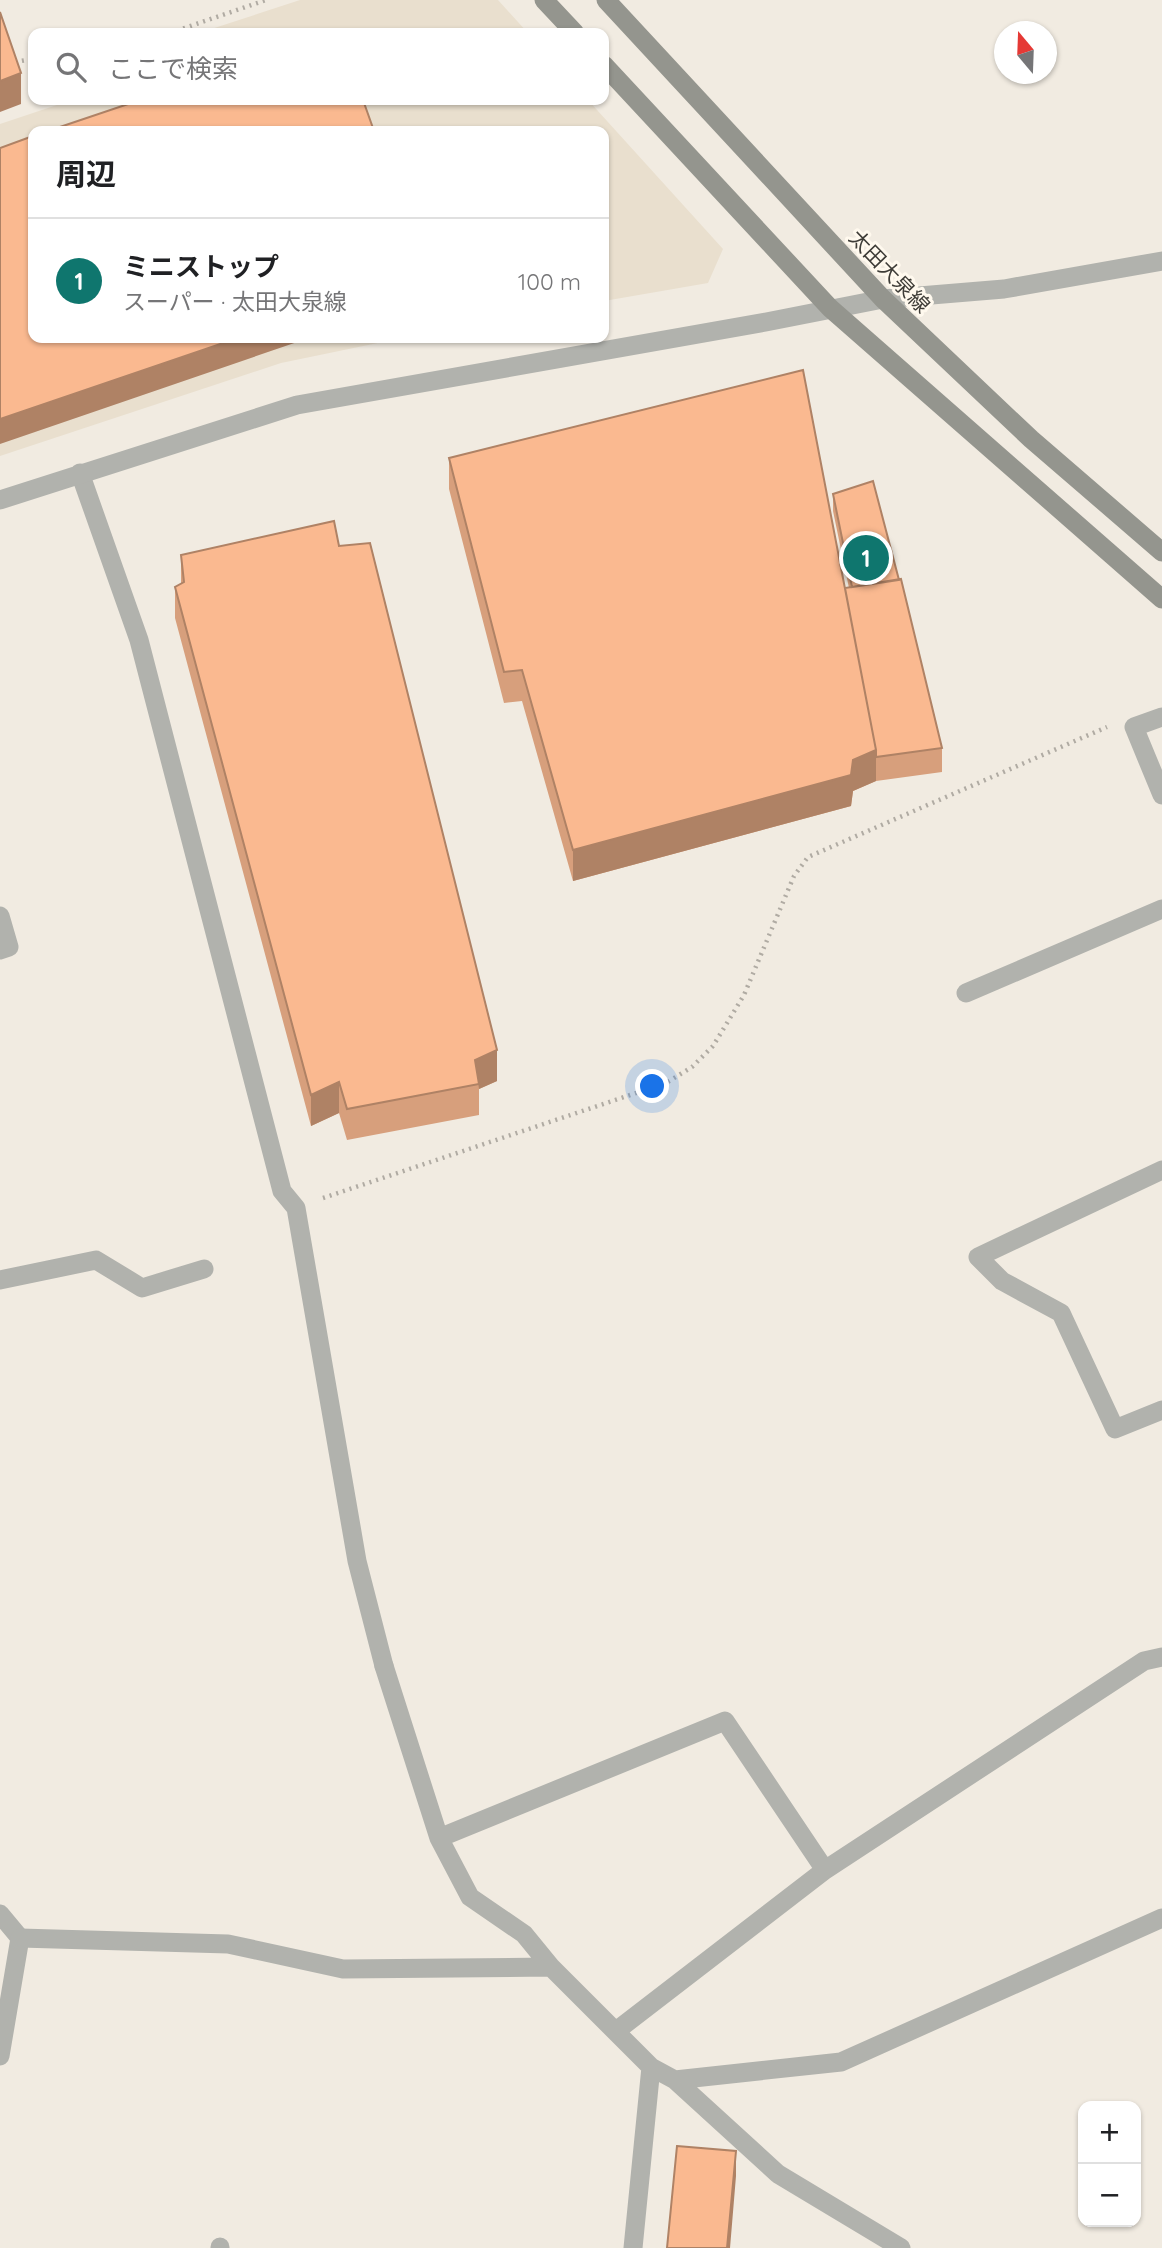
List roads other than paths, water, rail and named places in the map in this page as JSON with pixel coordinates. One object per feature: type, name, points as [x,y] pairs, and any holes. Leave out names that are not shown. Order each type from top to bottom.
[{"type":"main road","points":[[544,0],[570,28]]},
{"type":"main road","name":"太田大泉線","points":[[606,0],[883,299],[1031,439],[1162,552]]},
{"type":"main road","points":[[609,70],[830,308],[1162,599]]},
{"type":"street","points":[[0,500],[298,405],[883,299],[1004,289],[1162,261]]},
{"type":"street","points":[[80,473],[139,640],[282,1191],[296,1208],[357,1561],[384,1666],[439,1838],[470,1897],[524,1934],[551,1967],[651,2067],[675,2080],[778,2174],[901,2248]]},
{"type":"street","points":[[1162,717],[1134,727],[1162,795]]},
{"type":"street","points":[[966,993],[1162,909]]},
{"type":"street","points":[[0,916],[9,947],[0,950]]},
{"type":"street","points":[[1162,1170],[978,1257],[1002,1282],[1061,1313],[1115,1429],[1162,1410]]},
{"type":"street","points":[[0,1280],[96,1260],[142,1288],[204,1269]]},
{"type":"street","points":[[616,2031],[825,1870],[1144,1661],[1162,1657]]},
{"type":"street","points":[[439,1838],[725,1721],[825,1870]]},
{"type":"street","points":[[0,1914],[20,1938],[0,2056]]},
{"type":"street","points":[[675,2080],[841,2062],[1162,1918]]},
{"type":"street","points":[[0,1934],[20,1938],[228,1944],[343,1969],[551,1967]]},
{"type":"street","points":[[633,2248],[651,2067]]},
{"type":"place","name":"ミニストップ","points":[[866,558]]}]
